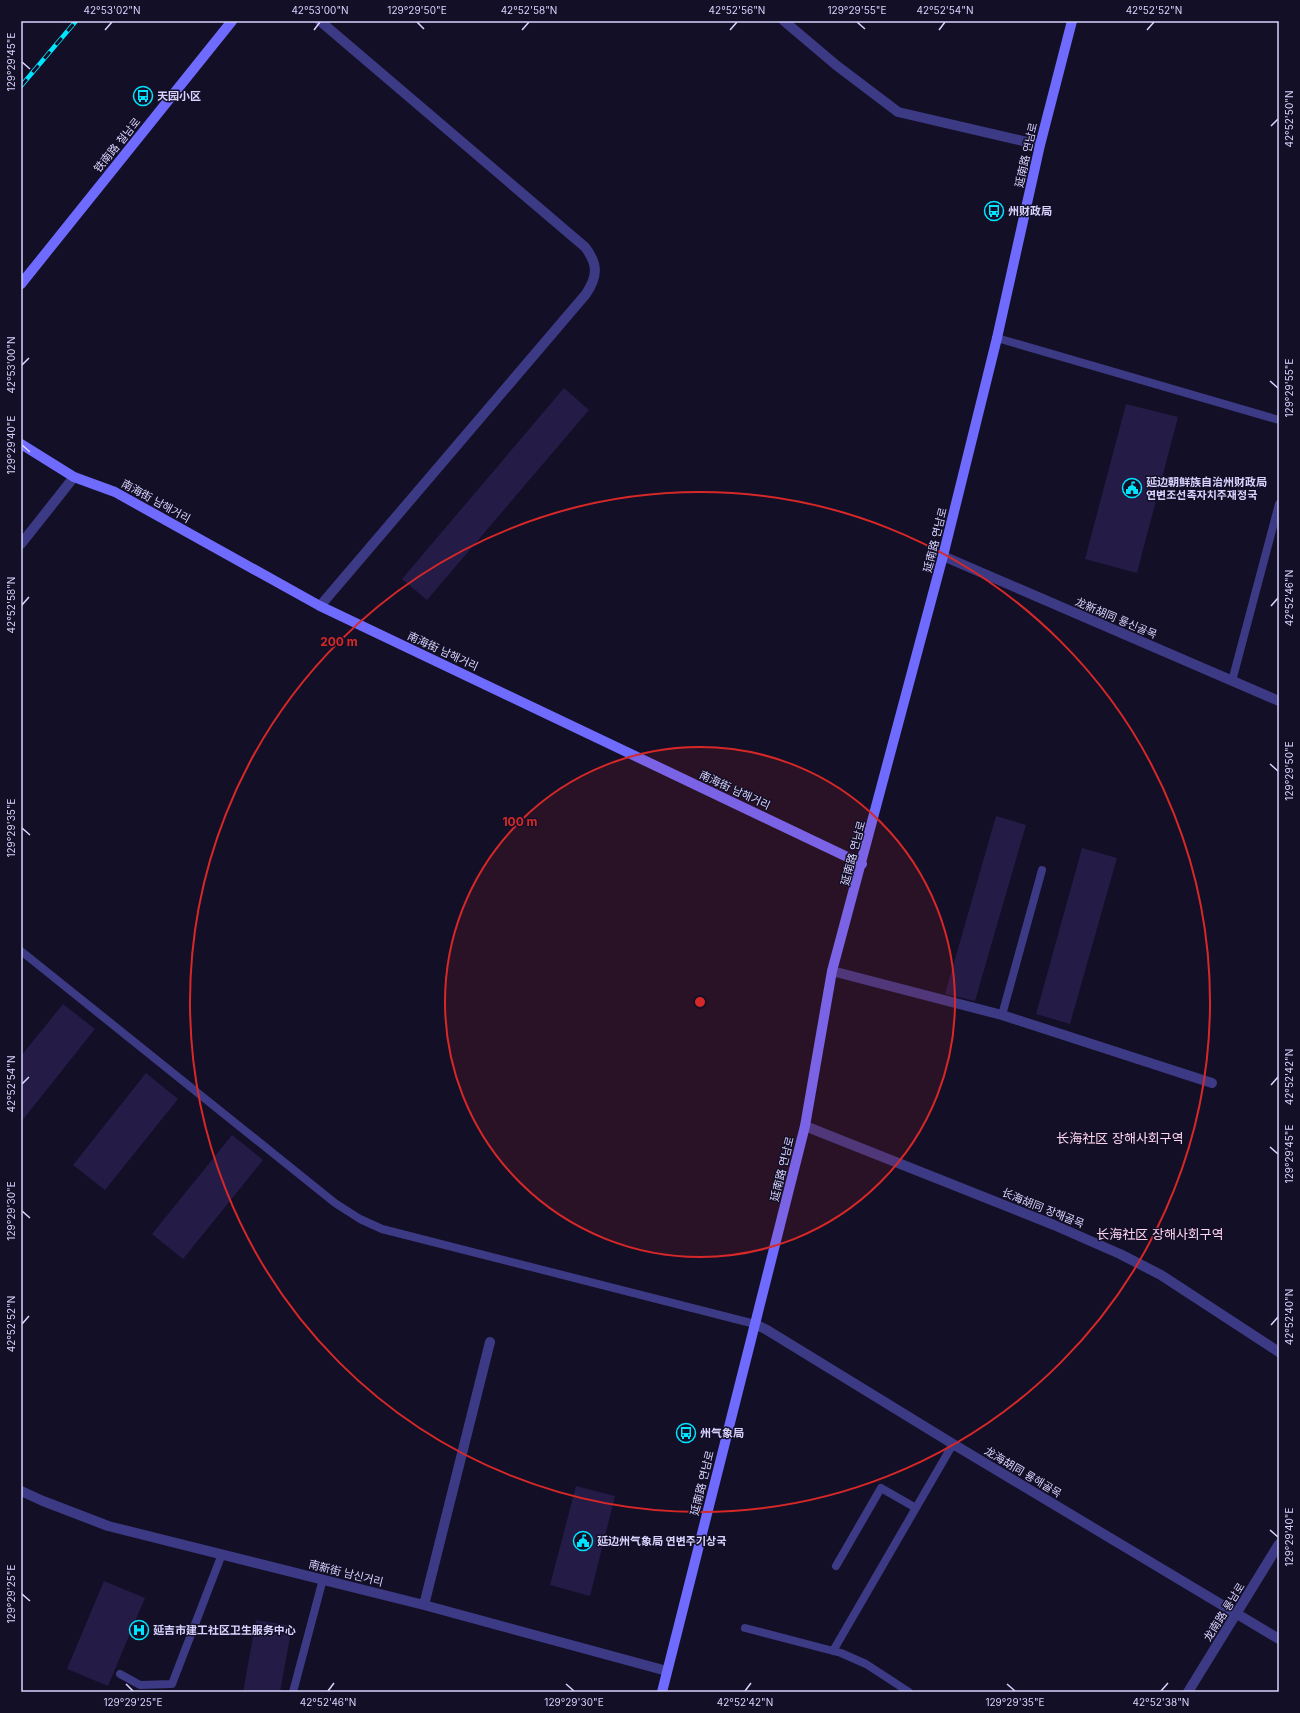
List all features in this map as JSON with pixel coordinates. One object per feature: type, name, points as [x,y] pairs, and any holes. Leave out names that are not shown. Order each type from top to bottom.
[{"type":"main road","name":"铁南路 철남로","points":[[21,284],[232,21]]},
{"type":"main road","name":"延南路 연남로","points":[[662,1692],[805,1126],[832,972],[943,556],[997,338],[1040,145],[1072,21]]},
{"type":"main road","name":"南海街 남해거리","points":[[21,444],[74,477],[115,492],[320,606],[862,864]]},
{"type":"street","points":[[320,21],[571,234],[594,258],[596,272],[593,284],[586,294],[320,606]]},
{"type":"street","points":[[784,21],[836,65],[898,112],[1040,145]]},
{"type":"street","points":[[21,544],[74,477]]},
{"type":"street","name":"龙新胡同 룡신골목","points":[[943,556],[1279,701]]},
{"type":"street","points":[[832,972],[1002,1015],[1212,1082]]},
{"type":"street","name":"长海胡同 장해골목","points":[[805,1126],[1054,1225],[1120,1254],[1162,1275],[1279,1352]]},
{"type":"street","name":"龙海胡同 룡해골목","points":[[755,1324],[1279,1639]]},
{"type":"street","points":[[424,1605],[490,1342]]},
{"type":"street","name":"南新街 남신거리","points":[[21,1490],[43,1501],[108,1526],[424,1605],[667,1671]]},
{"type":"street","name":"龙南路 룡남로","points":[[1188,1692],[1279,1544]]},
{"type":"lane","points":[[997,338],[1279,420]]},
{"type":"lane","points":[[1232,681],[1279,504]]},
{"type":"lane","points":[[1002,1015],[1042,870]]},
{"type":"lane","points":[[21,951],[329,1198],[360,1219],[382,1229],[755,1324]]},
{"type":"lane","points":[[833,1651],[953,1444]]},
{"type":"lane","points":[[836,1566],[881,1488],[916,1508]]},
{"type":"lane","points":[[120,1674],[140,1685],[172,1684],[222,1554]]},
{"type":"lane","points":[[293,1692],[323,1579]]},
{"type":"lane","points":[[745,1628],[833,1651],[866,1664],[909,1692]]},
{"type":"building","points":[[564,388],[589,410],[427,600],[402,579]]},
{"type":"building","name":"延边朝鲜族自治州财政局 연변조선족자치주재정국","points":[[1126,404],[1178,417],[1137,573],[1085,559]]},
{"type":"building","points":[[996,816],[1026,825],[975,1001],[945,994]]},
{"type":"building","points":[[1082,848],[1117,858],[1070,1024],[1036,1014]]},
{"type":"building","points":[[63,1004],[95,1029],[21,1122],[21,1056]]},
{"type":"building","points":[[146,1073],[178,1099],[105,1190],[73,1165]]},
{"type":"building","points":[[232,1135],[263,1160],[183,1259],[152,1234]]},
{"type":"building","name":"延边州气象局 연변주기상국","points":[[576,1486],[615,1496],[590,1596],[550,1585]]},
{"type":"building","points":[[104,1581],[145,1598],[108,1686],[67,1669]]},
{"type":"building","points":[[256,1620],[292,1626],[280,1692],[243,1692]]},
{"type":"railway","points":[[21,86],[76,21]]},
{"type":"place","name":"天园小区","points":[[143,96]]},
{"type":"place","name":"州财政局","points":[[994,211]]},
{"type":"place","name":"延边朝鲜族自治州财政局 연변조선족자치주재정국","points":[[1132,488]]},
{"type":"place","name":"州气象局","points":[[686,1433]]},
{"type":"place","name":"延边州气象局 연변주기상국","points":[[583,1541]]},
{"type":"place","name":"延吉市建工社区卫生服务中心","points":[[139,1630]]},
{"type":"district","name":"长海社区 장해사회구역","points":[[1120,1138]]},
{"type":"district","name":"长海社区 장해사회구역","points":[[1160,1234]]}]
